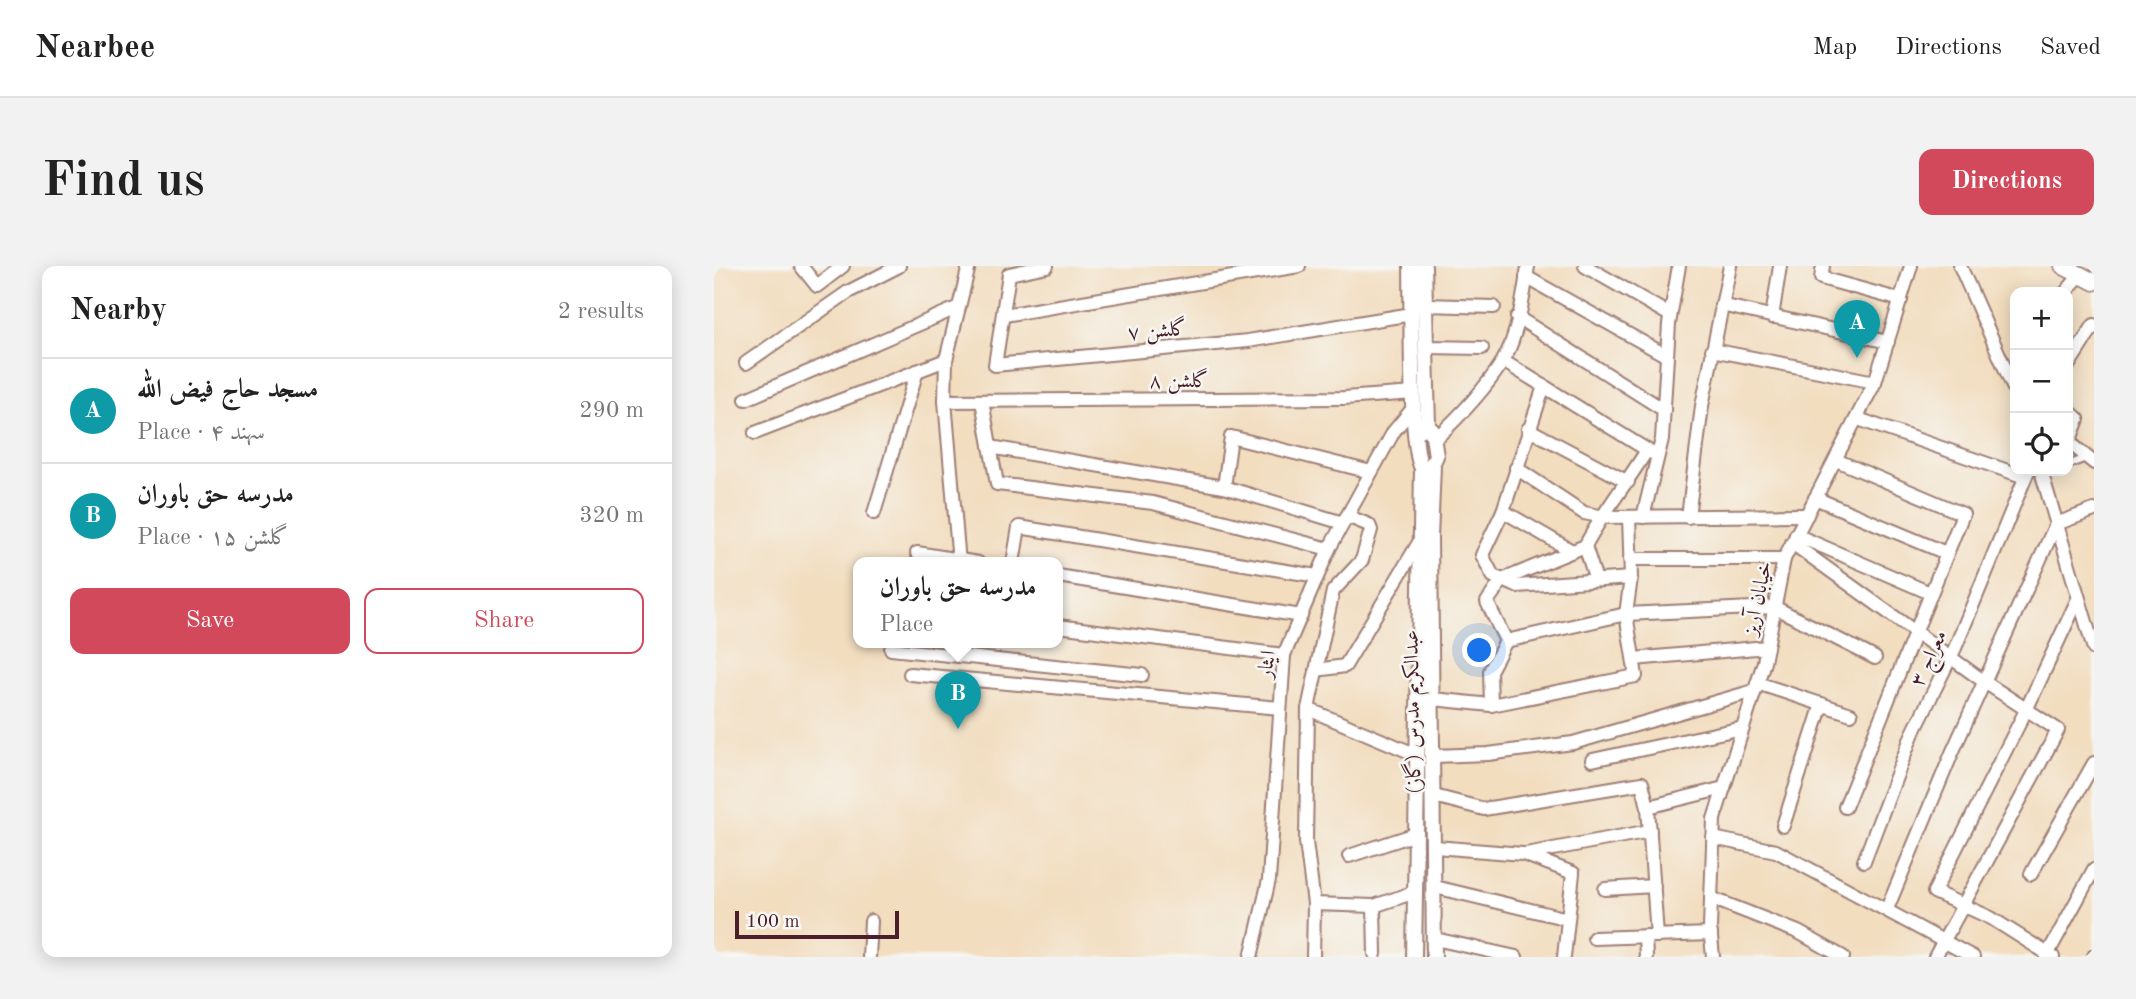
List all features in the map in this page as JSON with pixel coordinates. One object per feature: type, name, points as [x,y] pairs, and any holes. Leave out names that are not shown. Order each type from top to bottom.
[{"type":"main road","points":[[2063,266],[2087,278]]},
{"type":"street","points":[[801,266],[817,286],[843,266]]},
{"type":"street","points":[[746,363],[848,292],[899,266]]},
{"type":"street","points":[[959,557],[945,401],[946,360],[969,266]]},
{"type":"street","name":"گلشن ۷","points":[[1047,266],[1009,274],[995,365],[1248,341],[1412,314]]},
{"type":"street","points":[[1004,315],[1299,266]]},
{"type":"street","points":[[1411,266],[1414,400],[1426,433]]},
{"type":"street","points":[[1424,266],[1427,467]]},
{"type":"street","points":[[1585,266],[1670,316]]},
{"type":"street","points":[[1688,517],[1712,349],[1730,266]]},
{"type":"street","points":[[1772,317],[1780,266]]},
{"type":"street","points":[[1823,266],[1821,278],[1901,300]]},
{"type":"street","name":"خیابان آریز","points":[[1713,957],[1711,934],[1714,819],[1756,687],[1784,559],[1875,382],[1912,266]]},
{"type":"street","points":[[1960,266],[2010,380]]},
{"type":"street","points":[[1643,517],[1652,454],[1664,410],[1675,268]]},
{"type":"street","points":[[1426,433],[1459,417],[1503,361],[1517,317],[1527,271],[1667,356]]},
{"type":"street","points":[[1425,305],[1494,307]]},
{"type":"street","points":[[1721,305],[1888,342]]},
{"type":"street","points":[[746,399],[959,307]]},
{"type":"street","points":[[1517,317],[1664,410]]},
{"type":"street","points":[[2073,358],[2094,325]]},
{"type":"street","points":[[1426,347],[1482,348]]},
{"type":"street","points":[[1712,349],[1875,382]]},
{"type":"street","points":[[755,433],[946,360]]},
{"type":"street","points":[[1503,361],[1652,454]]},
{"type":"street","points":[[874,513],[917,371]]},
{"type":"street","points":[[1544,386],[1503,511],[1482,555],[1493,576],[1517,586],[1631,578]]},
{"type":"street","name":"گلشن ۸","points":[[945,401],[1344,398],[1414,400]]},
{"type":"street","name":"ایثار","points":[[1251,957],[1269,880],[1284,655],[1329,549],[1414,400]]},
{"type":"street","points":[[982,401],[996,484],[1153,503],[1329,549]]},
{"type":"street","points":[[2071,413],[2078,419],[2069,442],[2091,460]]},
{"type":"street","points":[[1858,419],[2010,468]]},
{"type":"street","points":[[1528,429],[1628,482]]},
{"type":"street","points":[[1224,486],[1231,437],[1371,472]]},
{"type":"street","points":[[990,447],[1224,486],[1369,525],[1371,530],[1362,560],[1333,591],[1307,709],[1306,842],[1314,904],[1313,957]]},
{"type":"street","points":[[1506,641],[1487,602],[1502,580],[1585,546],[1601,517],[1652,454]]},
{"type":"street","points":[[1836,460],[1963,514],[1845,807]]},
{"type":"street","name":"عبدالکریم مدرس (گاز)","points":[[1414,957],[1420,539],[1427,467]]},
{"type":"street","name":"عبدالکریم مدرس (گاز)","points":[[1427,467],[1434,756],[1434,957]]},
{"type":"street","points":[[1516,468],[1584,513],[1601,517],[1807,515]]},
{"type":"street","name":"معراج ۳","points":[[1864,861],[1912,735],[1951,655],[2026,476]]},
{"type":"street","points":[[2046,476],[2077,601],[2094,649]]},
{"type":"street","points":[[1815,498],[1946,553]]},
{"type":"street","points":[[1886,909],[2056,524],[2094,510]]},
{"type":"street","points":[[1503,511],[1572,551]]},
{"type":"street","points":[[1433,699],[1491,705],[1636,676],[1626,614],[1631,578],[1629,517]]},
{"type":"street","points":[[1014,557],[1019,527],[1317,576]]},
{"type":"street","points":[[1316,670],[1345,666],[1420,539]]},
{"type":"street","points":[[1794,539],[1930,593]]},
{"type":"street","points":[[1794,539],[1986,683],[2058,730],[1935,957]]},
{"type":"street","points":[[1585,546],[1596,580]]},
{"type":"street","points":[[917,553],[938,557]]},
{"type":"street","points":[[1630,559],[1784,559]]},
{"type":"street","points":[[1063,577],[1301,616]]},
{"type":"street","points":[[2077,601],[2028,708],[1934,892],[1962,904],[2049,956],[2094,869]]},
{"type":"street","points":[[1491,705],[1490,671],[1506,641],[1626,614],[1774,607],[1875,658]]},
{"type":"street","points":[[1063,627],[1284,655]]},
{"type":"street","points":[[1634,659],[1766,647]]},
{"type":"street","points":[[891,649],[950,649],[1142,675]]},
{"type":"street","points":[[910,674],[1280,708]]},
{"type":"street","points":[[1307,709],[1417,755],[1434,756],[1488,754],[1573,743],[1756,687],[1851,714]]},
{"type":"street","points":[[1783,826],[1822,705]]},
{"type":"street","points":[[1592,761],[1743,728]]},
{"type":"street","points":[[2031,874],[2094,763]]},
{"type":"street","points":[[1434,796],[1484,809],[1642,783],[1648,807],[1654,887],[1651,936],[1646,957]]},
{"type":"street","points":[[1648,807],[1724,788]]},
{"type":"street","points":[[1523,855],[1650,831]]},
{"type":"street","points":[[1349,856],[1416,834]]},
{"type":"street","points":[[1713,838],[1776,851],[1973,957]]},
{"type":"street","points":[[1434,847],[1523,855],[1573,873],[1564,957]]},
{"type":"street","points":[[1435,887],[1568,919]]},
{"type":"street","points":[[1605,889],[1654,887]]},
{"type":"street","points":[[1314,904],[1374,906],[1415,892]]},
{"type":"street","points":[[1712,898],[1798,932],[1843,957]]},
{"type":"street","points":[[1374,906],[1375,954]]},
{"type":"street","points":[[869,957],[871,921]]},
{"type":"street","points":[[1594,938],[1711,934]]},
{"type":"street","points":[[1435,939],[1516,957]]},
{"type":"lane","points":[[2073,464],[2091,460]]},
{"type":"place","name":"مسجد حاج فیض الله","points":[[1857,358]]},
{"type":"place","name":"مدرسه حق باوران","points":[[958,729]]}]
